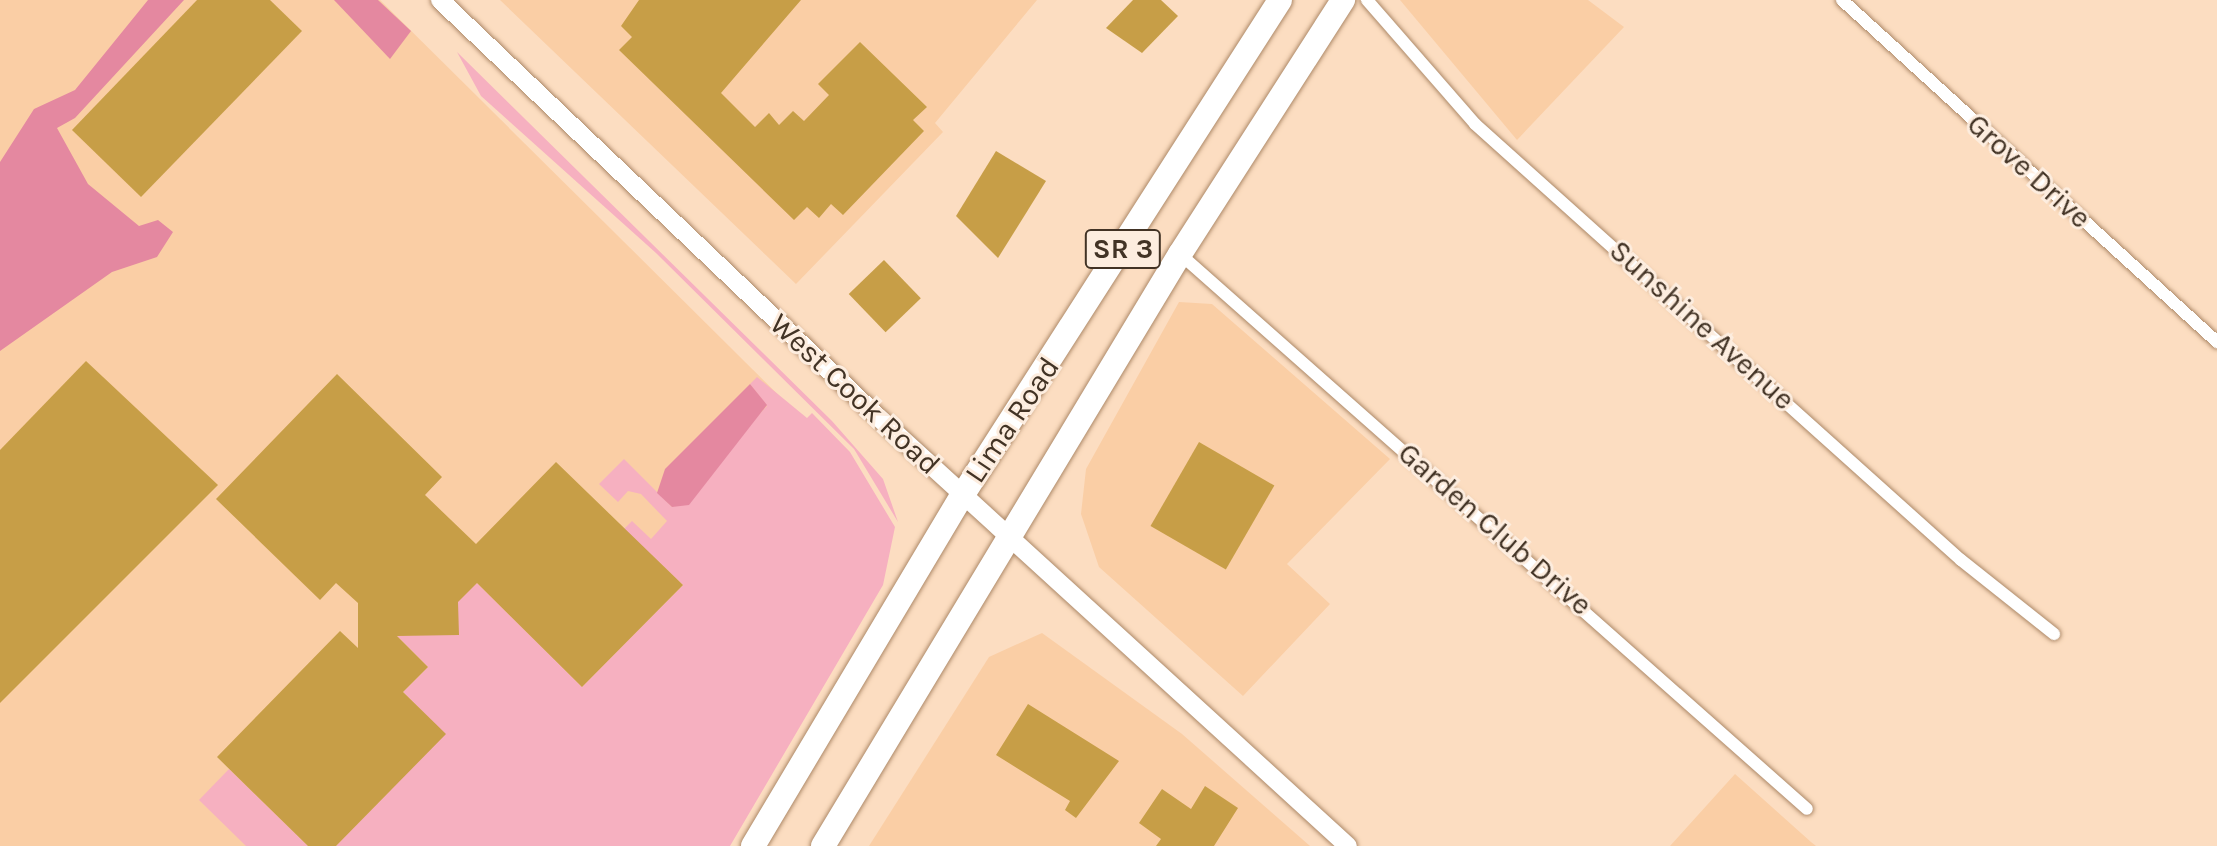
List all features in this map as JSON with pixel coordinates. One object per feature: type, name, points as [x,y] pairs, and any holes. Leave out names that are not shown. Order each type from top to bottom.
[{"type":"highway","name":"Lima Road","points":[[753,846],[962,496],[1280,0]]},
{"type":"highway","name":"Lima Road","points":[[823,846],[1180,254],[1343,0]]},
{"type":"main road","name":"West Cook Road","points":[[440,0],[962,496],[1348,846]]},
{"type":"street","name":"Sunshine Avenue","points":[[1367,0],[1475,124],[1961,560],[2054,634]]},
{"type":"street","name":"Grove Drive","points":[[1842,0],[2217,342]]},
{"type":"street","name":"Garden Club Drive","points":[[1180,254],[1807,809]]},
{"type":"shaded area","points":[[0,0],[380,0],[842,458],[715,846],[0,846]]},
{"type":"shaded area","points":[[148,0],[184,0],[75,118],[57,128],[88,184],[139,226],[158,220],[173,232],[157,257],[112,272],[0,351],[0,162],[34,109],[75,90]]},
{"type":"shaded area","points":[[334,0],[378,0],[411,31],[390,59]]},
{"type":"shaded area","points":[[500,0],[1037,0],[935,123],[943,132],[796,284]]},
{"type":"shaded area","points":[[1400,0],[1588,0],[1624,27],[1517,140]]},
{"type":"shaded area","points":[[457,52],[832,421],[883,479],[898,522],[854,449],[656,253],[481,96]]},
{"type":"shaded area","points":[[1179,302],[1212,304],[1390,459],[1287,564],[1330,604],[1243,696],[1099,567],[1081,514],[1086,469]]},
{"type":"shaded area","points":[[757,377],[807,418],[812,413],[850,452],[895,527],[883,585],[730,846],[336,846],[445,734],[403,692],[428,667],[397,636],[477,583],[582,687],[683,585],[624,529],[632,521],[651,539],[667,521],[641,494],[628,491],[618,502],[599,484],[624,459],[672,507],[767,406],[750,384]]},
{"type":"shaded area","points":[[750,384],[767,405],[689,505],[672,507],[657,493],[665,469]]},
{"type":"shaded area","points":[[1042,633],[1182,734],[1310,846],[869,846],[989,657]]},
{"type":"shaded area","points":[[229,769],[308,846],[246,846],[199,800]]},
{"type":"shaded area","points":[[1735,774],[1811,842],[1816,846],[1670,846]]},
{"type":"building","points":[[197,0],[270,0],[302,31],[141,197],[72,130]]},
{"type":"building","points":[[639,0],[801,0],[721,93],[755,127],[769,113],[779,125],[793,111],[804,121],[829,95],[818,84],[860,42],[927,107],[913,120],[924,131],[843,215],[831,204],[819,218],[807,207],[794,220],[619,50],[632,37],[621,26]]},
{"type":"building","points":[[1133,0],[1161,0],[1178,16],[1142,53],[1106,28]]},
{"type":"building","points":[[996,151],[1046,181],[998,258],[956,216]]},
{"type":"building","points":[[884,260],[921,298],[886,332],[849,294]]},
{"type":"building","points":[[86,361],[218,485],[0,703],[0,450]]},
{"type":"building","points":[[337,374],[442,477],[425,495],[476,544],[556,462],[683,585],[582,687],[477,583],[458,602],[459,635],[397,636],[428,667],[403,692],[446,734],[336,846],[308,846],[217,757],[340,631],[358,648],[358,603],[336,583],[320,600],[216,499]]},
{"type":"building","points":[[1199,442],[1274,486],[1226,570],[1150,526]]},
{"type":"building","points":[[1028,704],[1119,761],[1076,818],[1065,810],[1070,801],[996,755]]},
{"type":"building","points":[[1205,786],[1238,808],[1214,846],[1156,846],[1161,839],[1139,823],[1162,789],[1191,809]]}]
